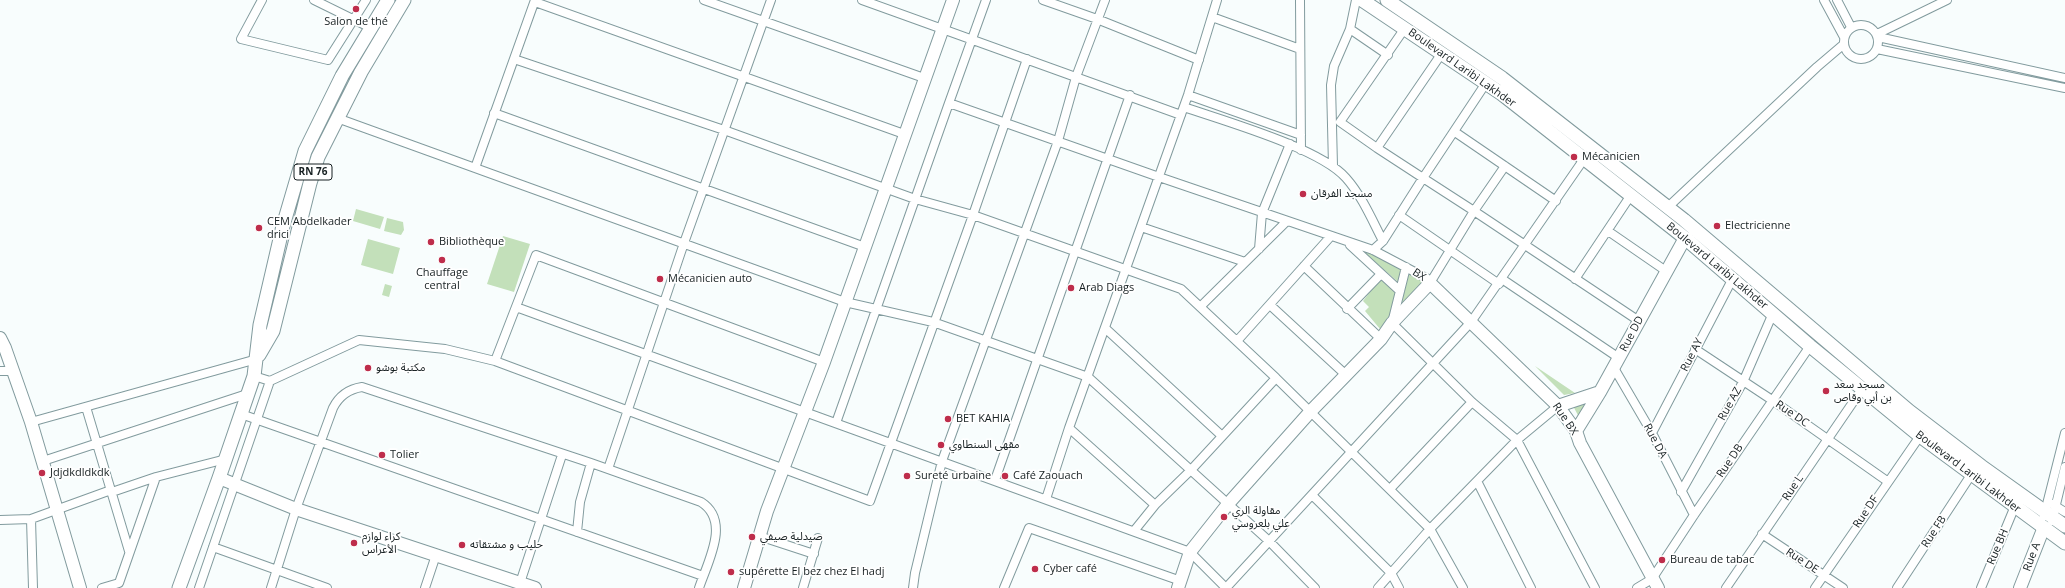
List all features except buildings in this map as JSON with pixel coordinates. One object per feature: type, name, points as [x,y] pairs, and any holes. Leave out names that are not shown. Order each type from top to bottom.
[{"type":"main road","name":"RN 76","points":[[257,358],[273,331],[310,183],[318,157],[377,31],[388,0]]},
{"type":"main road","name":"RN 76","points":[[178,588],[226,459],[254,376],[260,325],[298,170],[312,133],[323,113],[377,31],[404,0]]},
{"type":"main road","name":"Boulevard Laribi Lakhder","points":[[1362,0],[1486,83],[1631,195],[1689,233],[1909,411],[1981,466],[2054,510],[2065,526]]},
{"type":"main road","name":"Boulevard Laribi Lakhder","points":[[1387,0],[1502,78],[1668,207],[1689,233],[1733,278],[1810,346],[1920,436],[2065,543]]},
{"type":"main road","points":[[323,113],[337,118]]},
{"type":"street","points":[[262,0],[241,39],[328,60],[366,0]]},
{"type":"street","points":[[314,0],[324,2],[354,21],[377,31]]},
{"type":"street","points":[[704,0],[924,78]]},
{"type":"street","points":[[608,469],[684,243],[771,0]]},
{"type":"street","points":[[862,0],[1076,77],[1290,144],[1333,166],[1346,178],[1358,195],[1383,241]]},
{"type":"street","points":[[744,588],[767,511],[785,469],[824,362],[953,0]]},
{"type":"street","points":[[836,423],[986,0]]},
{"type":"street","points":[[1043,0],[1097,19],[1199,60]]},
{"type":"street","points":[[913,588],[915,572],[942,460],[1058,141],[1076,77],[1105,0]]},
{"type":"street","points":[[1046,499],[1069,428],[1183,111],[1217,0]]},
{"type":"street","points":[[1300,0],[1301,150]]},
{"type":"street","points":[[1333,166],[1331,86],[1334,66],[1350,29],[1356,0]]},
{"type":"street","points":[[1824,0],[1844,41],[1848,53],[1857,58],[1871,56],[1877,49],[1878,35]]},
{"type":"street","points":[[1837,0],[1852,27]]},
{"type":"street","points":[[1878,35],[1932,3],[1947,0]]},
{"type":"street","points":[[475,168],[535,1],[904,134]]},
{"type":"street","points":[[1212,17],[1300,49]]},
{"type":"street","points":[[1852,27],[1866,25],[1878,35],[2065,78]]},
{"type":"street","points":[[1668,207],[1844,41],[1852,27]]},
{"type":"street","points":[[1405,28],[1388,55],[1340,122],[1639,321]]},
{"type":"street","points":[[1350,29],[1388,55]]},
{"type":"street","points":[[1877,49],[2065,88]]},
{"type":"street","points":[[1377,148],[1442,53]]},
{"type":"street","points":[[514,59],[724,130],[885,189],[973,215],[1181,289],[1276,378],[1430,530],[1463,588]]},
{"type":"street","points":[[254,376],[270,381],[359,340],[445,349],[495,361],[870,501],[933,322],[1006,123],[1027,59]]},
{"type":"street","points":[[1373,250],[1383,241],[1486,83]]},
{"type":"street","points":[[996,480],[1130,95]]},
{"type":"street","points":[[1188,96],[1301,135]]},
{"type":"street","name":"BX","points":[[949,102],[1262,213],[1373,250],[1428,279],[1430,284]]},
{"type":"street","points":[[494,114],[865,247]]},
{"type":"street","points":[[337,118],[845,302],[933,322],[1088,377],[1269,541],[1315,588]]},
{"type":"street","points":[[1455,132],[1556,201]]},
{"type":"street","points":[[1259,249],[1262,213],[1290,144]]},
{"type":"street","points":[[516,307],[805,413],[942,460],[1190,552],[1226,588],[1470,322],[1500,282],[1584,158]]},
{"type":"street","points":[[1004,588],[1029,528],[1179,584],[1190,552],[1228,504],[1310,412],[1381,340],[1392,323],[1430,284],[1474,211],[1505,166]]},
{"type":"street","points":[[1575,279],[1631,195]]},
{"type":"street","points":[[1400,215],[1617,363]]},
{"type":"street","points":[[1200,307],[1287,221]]},
{"type":"street","points":[[1141,227],[1245,262]]},
{"type":"street","points":[[1608,231],[1666,271]]},
{"type":"street","name":"Rue DD","points":[[1576,431],[1617,363],[1666,271],[1689,233]]},
{"type":"street","points":[[1237,341],[1331,236]]},
{"type":"street","points":[[1347,242],[1400,291]]},
{"type":"street","points":[[495,361],[536,255],[664,304],[824,362]]},
{"type":"street","points":[[1304,266],[1347,309],[1381,340]]},
{"type":"street","points":[[1392,323],[1406,267]]},
{"type":"street","points":[[1347,309],[1381,274]]},
{"type":"street","name":"Rue AY","points":[[1652,433],[1694,349],[1733,278]]},
{"type":"street","name":"Rue BX","points":[[1430,284],[1558,406],[1576,431],[1655,583]]},
{"type":"street","points":[[1270,305],[1346,375]]},
{"type":"street","name":"Rue AZ","points":[[1681,492],[1743,382],[1773,313]]},
{"type":"street","points":[[1392,323],[1472,402],[1516,440],[1595,588]]},
{"type":"street","points":[[1105,328],[1222,436]]},
{"type":"street","points":[[0,338],[5,348],[31,422],[80,588]]},
{"type":"street","name":"Rue DB","points":[[1655,583],[1694,515],[1810,346]]},
{"type":"street","name":"Rue DC","points":[[1694,349],[1772,400],[1887,481]]},
{"type":"street","points":[[31,422],[257,358]]},
{"type":"street","name":"Rue DA","points":[[1617,363],[1681,492],[1694,515]]},
{"type":"street","points":[[0,371],[12,371]]},
{"type":"street","points":[[1134,531],[1155,505],[1191,470],[1276,378]]},
{"type":"street","points":[[199,588],[270,381]]},
{"type":"street","points":[[271,588],[296,509],[336,403],[349,391],[362,387],[696,499],[710,508],[716,518],[717,530],[699,588]]},
{"type":"street","name":"Rue L","points":[[1726,588],[1827,438],[1862,389]]},
{"type":"street","points":[[1378,588],[1430,530],[1516,440],[1558,406],[1600,392]]},
{"type":"street","points":[[43,461],[247,394]]},
{"type":"street","points":[[1390,489],[1472,402]]},
{"type":"street","points":[[86,407],[130,552]]},
{"type":"street","points":[[241,414],[257,421],[703,576]]},
{"type":"street","points":[[1069,428],[1155,505]]},
{"type":"street","points":[[2054,510],[2065,433]]},
{"type":"street","name":"Rue DF","points":[[1814,588],[1887,481],[1920,436]]},
{"type":"street","points":[[520,583],[562,455]]},
{"type":"street","points":[[0,520],[31,519],[156,477],[226,459]]},
{"type":"street","points":[[577,532],[580,502],[591,463]]},
{"type":"street","points":[[2043,527],[2054,510],[2065,468]]},
{"type":"street","name":"Rue FB","points":[[1897,588],[1971,475]]},
{"type":"street","points":[[102,588],[119,582],[156,477]]},
{"type":"street","points":[[219,478],[296,509],[535,588]]},
{"type":"street","points":[[1477,481],[1531,588]]},
{"type":"street","points":[[1312,495],[1391,573],[1399,588]]},
{"type":"street","name":"Rue BH","points":[[1981,588],[2015,506]]},
{"type":"street","points":[[31,519],[33,588]]},
{"type":"street","name":"Rue A","points":[[2020,588],[2043,527]]},
{"type":"street","name":"Rue DE","points":[[1762,534],[1843,588]]},
{"type":"street","points":[[760,536],[814,554]]},
{"type":"street","points":[[803,588],[818,538]]},
{"type":"street","points":[[213,547],[328,588]]},
{"type":"street","points":[[425,588],[436,555]]},
{"type":"street","points":[[1637,588],[1655,583]]},
{"type":"green space","points":[[356,209],[384,217],[380,229],[353,221]]},
{"type":"green space","points":[[387,218],[403,222],[404,230],[401,235],[384,231]]},
{"type":"green space","points":[[503,236],[530,244],[514,292],[487,284]]},
{"type":"green space","points":[[368,239],[400,248],[393,274],[361,265]]},
{"type":"green space","points":[[1366,251],[1405,267],[1398,282],[1365,253]]},
{"type":"green space","points":[[1409,272],[1427,282],[1398,311]]},
{"type":"green space","points":[[1383,279],[1397,290],[1392,312],[1380,329],[1365,311],[1369,307],[1363,301],[1379,280]]},
{"type":"green space","points":[[385,284],[392,286],[389,297],[382,295]]},
{"type":"green space","points":[[1535,366],[1575,393],[1564,395]]},
{"type":"green space","points":[[1596,394],[1581,421],[1572,404]]},
{"type":"place","name":"Salon de thé","points":[[356,9]]},
{"type":"place","name":"Mécanicien","points":[[1574,157]]},
{"type":"place","name":"مسجد الفرقان","points":[[1303,194]]},
{"type":"place","name":"Electricienne","points":[[1717,226]]},
{"type":"place","name":"CEM Abdelkader drici","points":[[259,228]]},
{"type":"place","name":"Bibliothèque","points":[[431,242]]},
{"type":"place","name":"Chauffage central","points":[[442,260]]},
{"type":"place","name":"Mécanicien auto","points":[[660,279]]},
{"type":"place","name":"Arab Diags","points":[[1071,288]]},
{"type":"place","name":"مكتبة بوشو","points":[[368,368]]},
{"type":"place","name":"مسجد سعد بن أبي وقاص","points":[[1826,391]]},
{"type":"place","name":"BET KAHIA","points":[[948,419]]},
{"type":"place","name":"مقهى السنطاوي","points":[[941,445]]},
{"type":"place","name":"Tolier","points":[[382,455]]},
{"type":"place","name":"Jdjdkdldkdk","points":[[42,473]]},
{"type":"place","name":"Sureté urbaine","points":[[907,476]]},
{"type":"place","name":"Café Zaouach","points":[[1005,476]]},
{"type":"place","name":"مقاولة الري علي بلعروسي","points":[[1224,517]]},
{"type":"place","name":"صيدلية صيفي","points":[[752,537]]},
{"type":"place","name":"كراء لوازم الأعراس","points":[[354,543]]},
{"type":"place","name":"حليب و مشتقاته","points":[[462,545]]},
{"type":"place","name":"Bureau de tabac","points":[[1662,560]]},
{"type":"place","name":"Cyber café","points":[[1035,569]]},
{"type":"place","name":"supérette El bez chez El hadj","points":[[731,572]]}]
